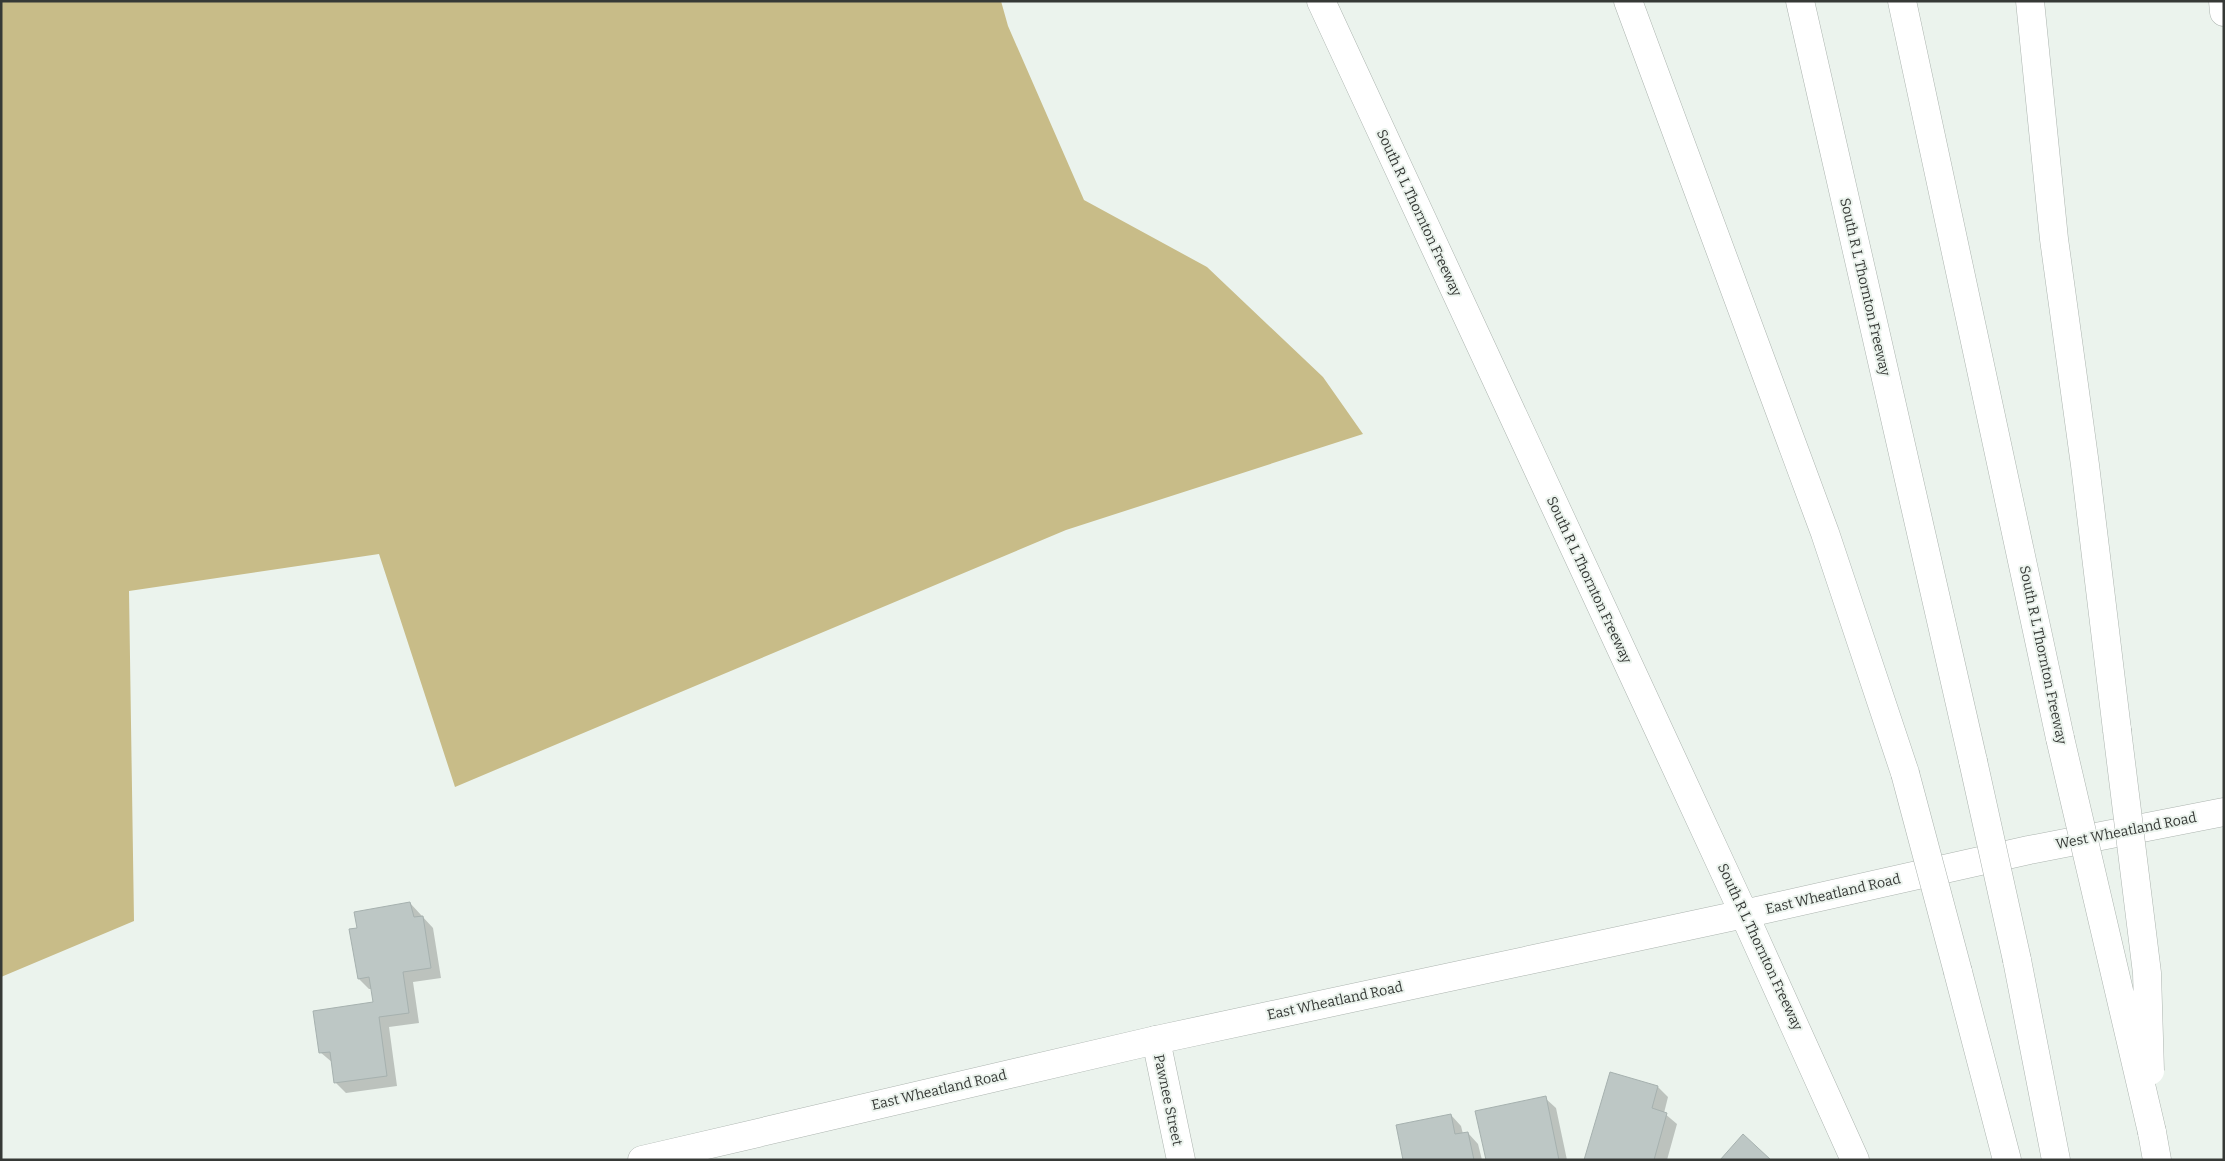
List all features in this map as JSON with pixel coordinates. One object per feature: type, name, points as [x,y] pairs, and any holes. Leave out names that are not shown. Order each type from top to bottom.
[{"type":"main road","name":"South R L Thornton Freeway","points":[[1321,1],[1744,914],[1855,1160]]},
{"type":"main road","points":[[1628,1],[1825,533],[1904,773],[2007,1160]]},
{"type":"main road","name":"South R L Thornton Freeway","points":[[1800,1],[2018,960],[2056,1160]]},
{"type":"main road","name":"South R L Thornton Freeway","points":[[1902,1],[2060,738],[2157,1160]]},
{"type":"main road","points":[[2030,1],[2054,239],[2085,465],[2147,973],[2152,1132]]},
{"type":"main road","points":[[2223,1],[2224,12]]},
{"type":"main road","name":"West Wheatland Road","points":[[2029,850],[2224,812]]},
{"type":"main road","name":"East Wheatland Road","points":[[642,1160],[1156,1040],[1744,914],[2029,850]]},
{"type":"main road","name":"Pawnee Street","points":[[1156,1040],[1181,1160]]},
{"type":"shaded area","points":[[1,1],[1001,1],[1008,26],[1084,200],[1207,267],[1323,377],[1363,434],[1066,530],[455,787],[379,554],[129,591],[134,921],[1,977]]},
{"type":"building","points":[[410,902],[414,917],[423,916],[431,968],[403,972],[409,1013],[379,1017],[387,1076],[334,1083],[330,1052],[319,1053],[313,1011],[373,1002],[369,977],[358,979],[349,929],[357,928],[354,912]]},
{"type":"building","points":[[1610,1072],[1658,1086],[1652,1108],[1667,1113],[1654,1160],[1584,1160]]},
{"type":"building","points":[[1546,1096],[1559,1160],[1486,1160],[1475,1111]]},
{"type":"building","points":[[1451,1114],[1455,1134],[1468,1132],[1474,1160],[1403,1160],[1396,1125]]},
{"type":"building","points":[[1743,1134],[1771,1160],[1720,1160]]}]
